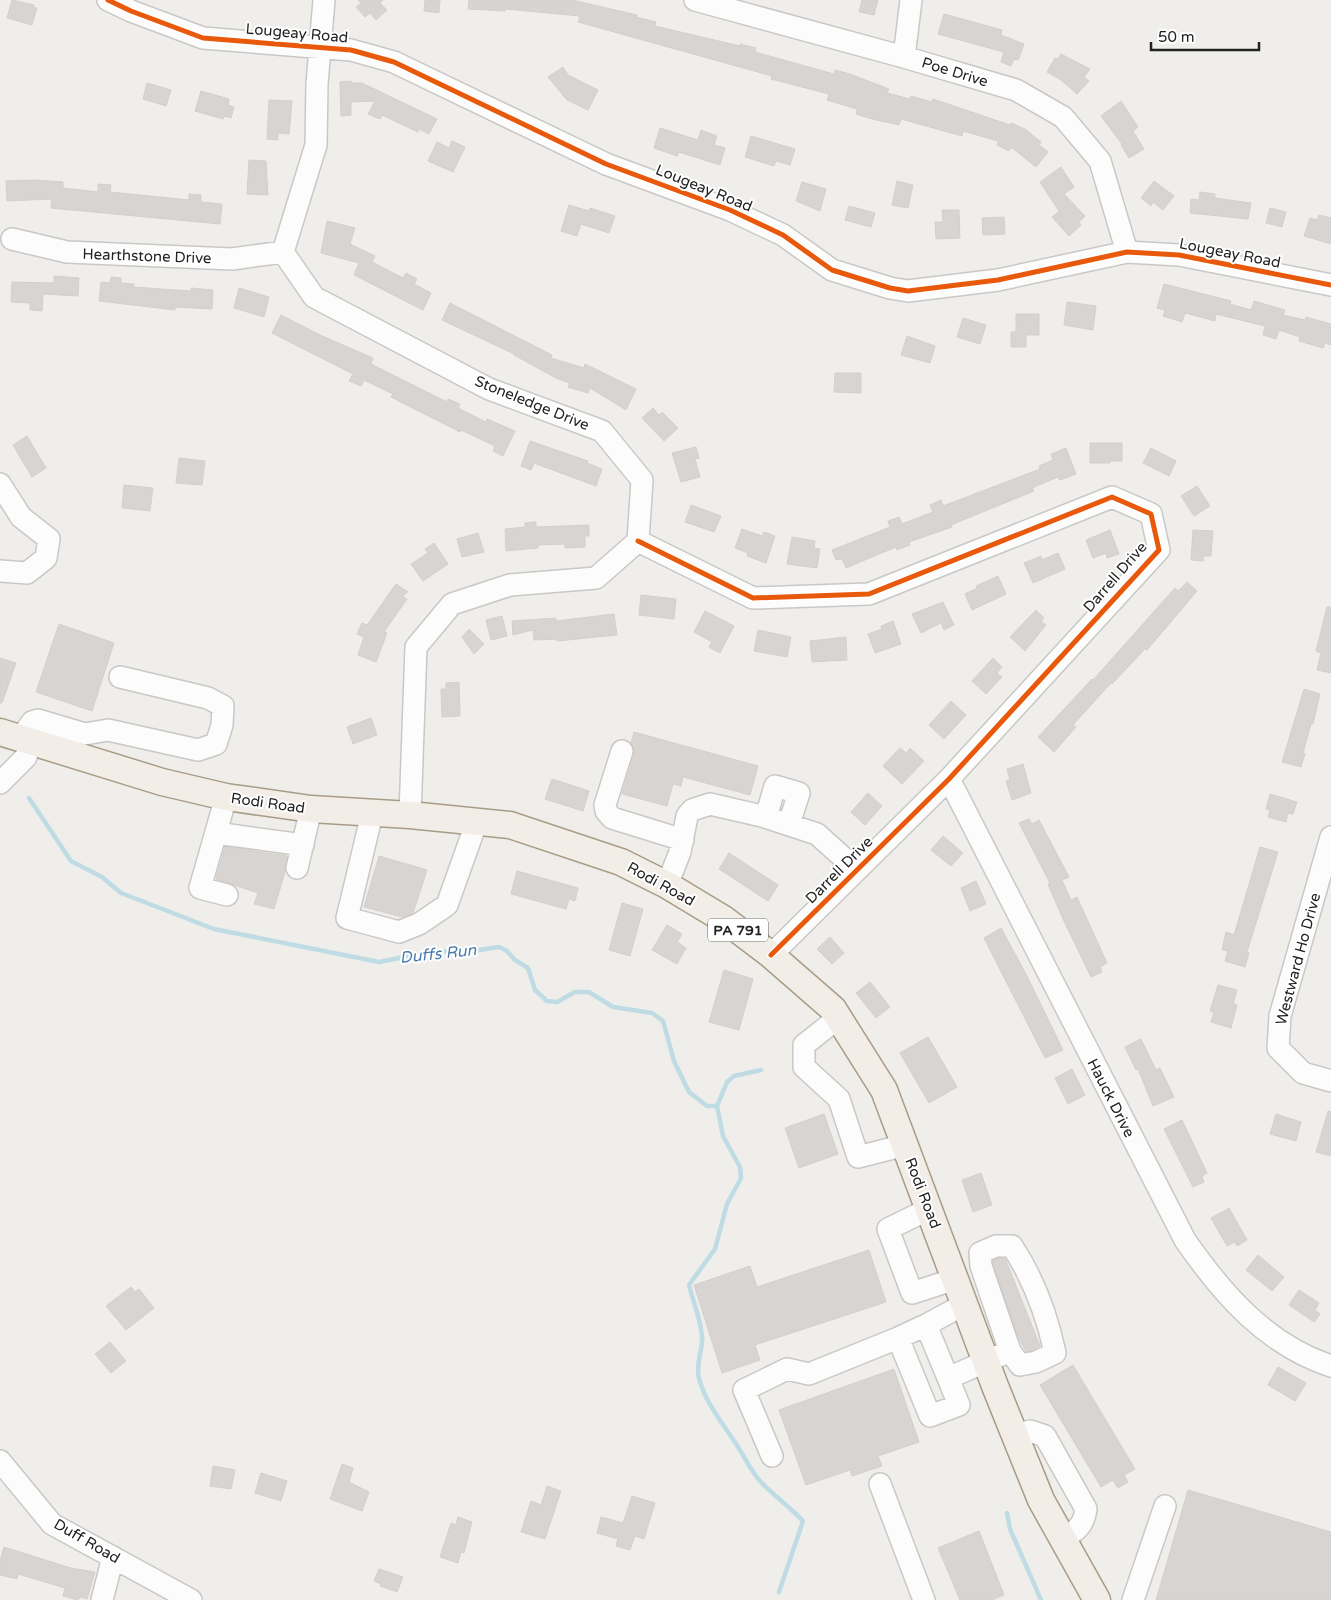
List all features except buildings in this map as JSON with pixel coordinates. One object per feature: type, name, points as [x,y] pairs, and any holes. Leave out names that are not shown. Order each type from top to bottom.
[{"type":"main road","name":"Rodi Road","points":[[17,737],[162,782],[226,797],[311,809],[410,815],[510,825],[621,862],[726,920],[771,955],[832,1009],[884,1090],[986,1361],[1041,1500],[1097,1600]]},
{"type":"street","name":"Lougeay Road","points":[[108,0],[131,11],[203,38],[351,50],[394,62],[606,164],[739,214],[783,235],[832,270],[890,288],[908,291],[998,280],[1127,252],[1179,255],[1331,285]]},
{"type":"street","points":[[283,252],[316,145],[317,84],[324,0]]},
{"type":"street","name":"Poe Drive","points":[[694,0],[904,57],[1016,90],[1063,117],[1100,161],[1127,252]]},
{"type":"street","points":[[904,57],[911,0]]},
{"type":"street","name":"Hearthstone Drive","points":[[12,240],[67,252],[232,260],[283,252]]},
{"type":"street","name":"Stoneledge Drive","points":[[283,252],[314,297],[489,389],[602,431],[642,480],[638,541]]},
{"type":"street","points":[[0,484],[21,517],[49,539],[46,558],[27,573],[0,571]]},
{"type":"street","name":"Darrell Drive","points":[[638,541],[753,598],[869,594],[1112,496],[1151,514],[1159,550],[949,779],[771,955]]},
{"type":"street","points":[[410,815],[416,647],[452,604],[510,585],[596,578],[638,541]]},
{"type":"street","points":[[0,783],[26,757],[17,737],[32,722],[38,720],[85,734],[108,730],[198,750],[216,744],[222,725],[223,706],[208,698],[120,676]]},
{"type":"street","points":[[622,751],[605,805],[606,811],[612,818],[683,840]]},
{"type":"street","name":"Hauck Drive","points":[[949,779],[1185,1240],[1228,1296],[1256,1324],[1287,1346],[1331,1366]]},
{"type":"street","points":[[766,817],[775,786],[799,793],[789,824]]},
{"type":"street","points":[[226,797],[200,888],[227,895]]},
{"type":"street","points":[[667,886],[678,862],[687,816],[692,810],[710,804],[766,817],[817,834],[857,870]]},
{"type":"street","points":[[297,868],[311,809]]},
{"type":"street","points":[[372,814],[347,918],[399,932],[420,924],[448,905],[477,821]]},
{"type":"street","points":[[216,833],[302,845]]},
{"type":"street","name":"Westward Ho Drive","points":[[1331,837],[1280,1016],[1278,1048],[1302,1072],[1331,1080]]},
{"type":"street","points":[[838,1018],[804,1045],[804,1067],[839,1099],[858,1157],[904,1145]]},
{"type":"street","points":[[929,1210],[888,1229],[912,1293],[955,1279]]},
{"type":"street","points":[[996,1246],[1012,1246],[1025,1266],[1050,1327],[1055,1352],[1036,1362],[1020,1365],[1010,1352],[980,1260],[980,1254],[996,1246]]},
{"type":"street","points":[[772,1456],[744,1390],[786,1369],[809,1374],[898,1338],[965,1304]]},
{"type":"street","points":[[898,1338],[930,1416],[958,1405],[926,1325]]},
{"type":"street","points":[[948,1378],[1010,1352]]},
{"type":"street","points":[[1015,1435],[1030,1431],[1045,1436],[1086,1509],[1084,1521],[1077,1530],[1062,1539]]},
{"type":"street","name":"Duff Road","points":[[0,1461],[52,1524],[191,1600]]},
{"type":"street","points":[[880,1484],[924,1600]]},
{"type":"street","points":[[1133,1600],[1165,1506]]},
{"type":"street","points":[[102,1600],[113,1557]]},
{"type":"waterway","name":"Duffs Run","points":[[29,798],[71,861],[102,877],[121,893],[214,929],[379,962],[434,951],[466,952],[499,947],[528,968],[535,990],[547,1001],[557,1002],[575,992],[589,992],[613,1007],[652,1013],[663,1021],[674,1061],[689,1092],[707,1106],[717,1106],[727,1082],[734,1076],[761,1070]]},
{"type":"waterway","points":[[717,1106],[723,1136],[740,1167],[741,1178],[727,1204],[715,1249],[689,1285],[701,1330],[702,1342],[698,1373],[702,1387],[711,1405],[754,1473],[766,1487],[803,1521],[779,1592]]},
{"type":"waterway","name":"Duffs Run","points":[[1007,1513],[1010,1529],[1041,1600]]},
{"type":"cycle path","points":[[108,0],[131,11],[203,38],[351,50],[394,62],[606,164],[730,210],[783,235],[832,270],[890,288],[908,291],[998,280],[1127,252],[1179,255],[1331,285]]},
{"type":"cycle path","points":[[638,541],[753,598],[869,594],[1112,497],[1151,514],[1159,550],[949,779],[771,955]]}]
